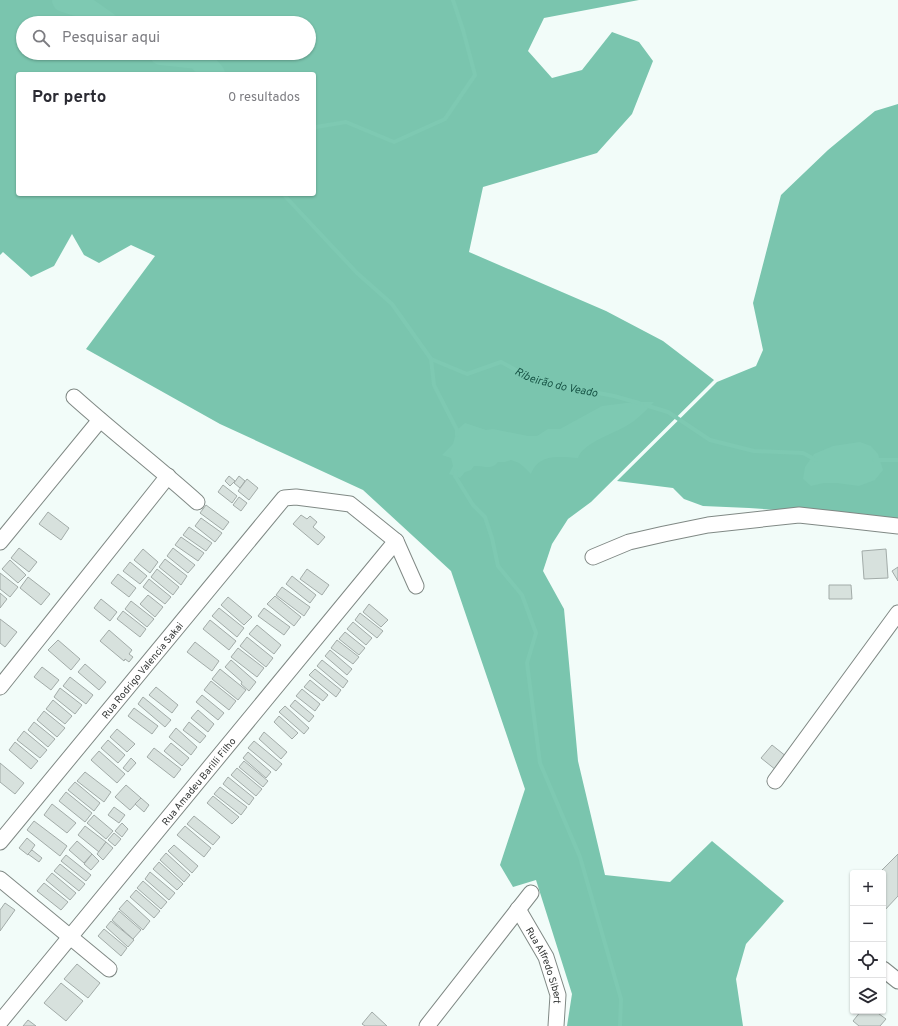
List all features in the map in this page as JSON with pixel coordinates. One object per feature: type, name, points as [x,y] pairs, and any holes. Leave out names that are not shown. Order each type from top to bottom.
[{"type":"street","points":[[74,397],[197,502]]},
{"type":"street","points":[[0,542],[100,420]]},
{"type":"street","points":[[0,687],[168,476]]},
{"type":"street","name":"Rua Rodrigo Valencia Sakai","points":[[0,842],[284,498],[296,496],[350,504],[396,541]]},
{"type":"street","points":[[593,557],[629,542],[708,525],[799,515],[898,526]]},
{"type":"street","points":[[396,541],[416,586]]},
{"type":"street","name":"Rua Amadeu Barilli Filho","points":[[0,1022],[396,541]]},
{"type":"street","points":[[775,781],[898,613]]},
{"type":"street","points":[[0,879],[109,969]]},
{"type":"street","points":[[427,1026],[531,893]]},
{"type":"street","name":"Rua Alfredo Sibert","points":[[518,910],[546,957],[558,995],[556,1026]]},
{"type":"street","points":[[886,971],[898,981]]},
{"type":"shaded area","points":[[0,0],[639,0],[544,18],[528,51],[552,78],[582,70],[612,32],[639,42],[653,61],[632,114],[597,153],[483,187],[469,252],[606,311],[663,341],[714,380],[591,502],[568,519],[552,544],[543,571],[564,609],[578,761],[605,875],[670,882],[712,841],[784,901],[746,944],[736,979],[743,1026],[567,1026],[572,994],[536,880],[513,887],[500,865],[525,789],[451,571],[363,490],[220,424],[86,349],[155,256],[131,245],[99,263],[84,255],[72,234],[54,266],[31,277],[3,252],[0,255]]},
{"type":"shaded area","points":[[898,104],[898,519],[703,506],[684,499],[673,488],[617,481],[717,382],[756,366],[763,350],[753,303],[781,195],[828,150],[875,111]]},
{"type":"shaded area","points":[[634,402],[654,402],[640,416],[625,427],[586,447],[578,458],[557,457],[544,459],[539,462],[531,474],[519,463],[511,460],[498,462],[490,467],[474,466],[471,470],[465,472],[460,478],[449,474],[453,466],[451,458],[442,455],[453,444],[457,430],[465,423],[486,430],[493,429],[528,436],[537,436],[548,429],[560,429],[602,406]]},
{"type":"shaded area","points":[[860,442],[871,446],[878,454],[883,470],[875,480],[859,486],[824,483],[811,486],[803,479],[805,467],[814,454],[833,446]]},
{"type":"building","points":[[229,476],[235,481],[230,486],[225,481]]},
{"type":"building","points":[[239,476],[245,481],[240,488],[234,483]]},
{"type":"building","points":[[247,479],[258,488],[249,500],[238,491]]},
{"type":"building","points":[[223,485],[237,496],[232,503],[218,492]]},
{"type":"building","points":[[239,497],[247,503],[241,511],[233,505]]},
{"type":"building","points":[[206,505],[229,522],[223,530],[200,513]]},
{"type":"building","points":[[48,512],[69,528],[61,540],[39,524]]},
{"type":"building","points":[[301,515],[307,519],[310,516],[317,522],[313,527],[325,537],[318,545],[293,524]]},
{"type":"building","points":[[201,518],[222,533],[215,542],[195,526]]},
{"type":"building","points":[[189,527],[212,543],[206,551],[183,535]]},
{"type":"building","points":[[181,537],[204,553],[198,561],[175,545]]},
{"type":"building","points":[[19,548],[37,562],[29,572],[11,558]]},
{"type":"building","points":[[173,548],[195,565],[188,573],[167,556]]},
{"type":"building","points":[[143,549],[158,562],[150,573],[134,560]]},
{"type":"building","points":[[886,549],[888,578],[864,579],[862,551]]},
{"type":"building","points":[[165,559],[187,576],[181,585],[159,567]]},
{"type":"building","points":[[10,560],[26,575],[18,583],[2,569]]},
{"type":"building","points":[[130,562],[147,576],[140,584],[123,571]]},
{"type":"building","points":[[898,567],[898,581],[892,571]]},
{"type":"building","points":[[157,569],[179,587],[173,595],[151,577]]},
{"type":"building","points":[[307,569],[329,585],[322,595],[300,579]]},
{"type":"building","points":[[0,573],[18,587],[10,597],[0,589]]},
{"type":"building","points":[[118,574],[136,588],[129,597],[111,583]]},
{"type":"building","points":[[292,576],[316,595],[310,603],[286,584]]},
{"type":"building","points":[[28,577],[50,594],[41,605],[20,588]]},
{"type":"building","points":[[149,579],[171,597],[165,604],[143,587]]},
{"type":"building","points":[[829,585],[851,585],[852,599],[829,599]]},
{"type":"building","points":[[282,587],[310,607],[304,616],[276,595]]},
{"type":"building","points":[[0,593],[7,599],[0,608]]},
{"type":"building","points":[[148,595],[163,607],[155,617],[140,604]]},
{"type":"building","points":[[275,596],[301,617],[294,626],[267,604]]},
{"type":"building","points":[[228,597],[252,617],[244,625],[221,605]]},
{"type":"building","points":[[101,599],[117,612],[110,621],[94,608]]},
{"type":"building","points":[[131,601],[154,619],[147,627],[125,609]]},
{"type":"building","points":[[369,604],[388,620],[381,627],[363,612]]},
{"type":"building","points":[[219,608],[244,628],[237,637],[212,616]]},
{"type":"building","points":[[264,608],[290,627],[284,635],[258,616]]},
{"type":"building","points":[[123,611],[146,629],[140,637],[117,619]]},
{"type":"building","points":[[360,613],[383,631],[377,638],[355,620]]},
{"type":"building","points":[[0,619],[17,632],[5,647],[0,643]]},
{"type":"building","points":[[210,620],[236,641],[229,650],[203,629]]},
{"type":"building","points":[[353,622],[372,638],[366,645],[347,629]]},
{"type":"building","points":[[257,625],[281,645],[274,654],[249,634]]},
{"type":"building","points":[[109,630],[132,650],[129,654],[133,657],[129,662],[125,659],[124,661],[100,641]]},
{"type":"building","points":[[345,632],[365,648],[359,655],[339,639]]},
{"type":"building","points":[[247,637],[273,658],[266,667],[240,646]]},
{"type":"building","points":[[58,640],[80,659],[71,670],[48,650]]},
{"type":"building","points":[[337,640],[359,657],[353,664],[331,648]]},
{"type":"building","points":[[195,642],[219,661],[212,671],[187,652]]},
{"type":"building","points":[[238,648],[264,668],[257,677],[231,657]]},
{"type":"building","points":[[330,650],[352,669],[347,675],[325,656]]},
{"type":"building","points":[[231,660],[256,682],[249,691],[241,684],[242,682],[225,667]]},
{"type":"building","points":[[322,660],[348,681],[343,688],[317,666]]},
{"type":"building","points":[[85,664],[106,682],[99,690],[78,672]]},
{"type":"building","points":[[42,667],[59,680],[51,690],[34,677]]},
{"type":"building","points":[[220,669],[246,690],[238,700],[212,679]]},
{"type":"building","points":[[315,669],[341,690],[336,697],[309,675]]},
{"type":"building","points":[[70,677],[93,695],[86,704],[63,686]]},
{"type":"building","points":[[310,680],[328,695],[323,701],[304,687]]},
{"type":"building","points":[[211,681],[236,701],[229,710],[204,690]]},
{"type":"building","points":[[156,687],[178,705],[172,713],[149,695]]},
{"type":"building","points":[[60,688],[82,705],[75,714],[54,697]]},
{"type":"building","points":[[302,689],[320,704],[315,711],[296,696]]},
{"type":"building","points":[[202,695],[224,713],[218,720],[196,702]]},
{"type":"building","points":[[143,697],[171,720],[165,727],[138,704]]},
{"type":"building","points":[[53,700],[72,716],[65,724],[46,709]]},
{"type":"building","points":[[295,700],[314,716],[309,722],[290,706]]},
{"type":"building","points":[[285,706],[309,728],[304,734],[279,712]]},
{"type":"building","points":[[134,708],[158,726],[152,734],[128,716]]},
{"type":"building","points":[[198,710],[214,724],[208,732],[191,718]]},
{"type":"building","points":[[44,711],[65,728],[57,737],[37,720]]},
{"type":"building","points":[[279,716],[298,733],[292,739],[274,722]]},
{"type":"building","points":[[34,722],[55,739],[48,747],[28,730]]},
{"type":"building","points":[[189,722],[206,736],[200,743],[183,730]]},
{"type":"building","points":[[176,728],[197,747],[191,755],[169,737]]},
{"type":"building","points":[[117,729],[135,744],[127,752],[110,737]]},
{"type":"building","points":[[24,731],[47,750],[40,758],[17,740]]},
{"type":"building","points":[[264,732],[287,752],[281,759],[259,739]]},
{"type":"building","points":[[108,740],[125,755],[118,763],[101,748]]},
{"type":"building","points":[[254,741],[282,764],[276,771],[248,748]]},
{"type":"building","points":[[15,742],[38,761],[31,769],[9,750]]},
{"type":"building","points":[[171,743],[189,758],[182,766],[164,751]]},
{"type":"building","points":[[772,745],[787,757],[776,770],[761,758]]},
{"type":"building","points":[[154,748],[181,769],[174,778],[147,757]]},
{"type":"building","points":[[99,751],[125,774],[117,783],[91,760]]},
{"type":"building","points":[[248,752],[271,772],[266,778],[243,758]]},
{"type":"building","points":[[131,758],[136,763],[128,772],[123,768]]},
{"type":"building","points":[[244,761],[268,781],[263,787],[239,767]]},
{"type":"building","points":[[0,763],[24,783],[15,794],[0,782]]},
{"type":"building","points":[[237,768],[262,789],[256,796],[231,775]]},
{"type":"building","points":[[85,772],[111,792],[104,802],[77,781]]},
{"type":"building","points":[[228,777],[254,798],[249,805],[223,784]]},
{"type":"building","points":[[75,782],[100,803],[94,811],[68,790]]},
{"type":"building","points":[[126,785],[141,798],[130,810],[115,797]]},
{"type":"building","points":[[220,787],[247,807],[241,815],[214,794]]},
{"type":"building","points":[[66,792],[92,813],[85,822],[59,801]]},
{"type":"building","points":[[213,796],[239,817],[232,824],[207,803]]},
{"type":"building","points":[[141,798],[149,805],[144,812],[135,804]]},
{"type":"building","points":[[52,804],[76,823],[67,833],[44,815]]},
{"type":"building","points":[[114,807],[125,815],[119,823],[108,815]]},
{"type":"building","points":[[94,815],[113,831],[106,839],[87,823]]},
{"type":"building","points":[[194,816],[220,837],[213,845],[187,824]]},
{"type":"building","points":[[34,821],[67,846],[60,856],[27,830]]},
{"type":"building","points":[[122,823],[128,829],[122,837],[115,831]]},
{"type":"building","points":[[85,826],[106,842],[99,852],[78,835]]},
{"type":"building","points":[[185,826],[211,848],[204,857],[177,835]]},
{"type":"building","points":[[114,833],[121,839],[115,846],[108,840]]},
{"type":"building","points":[[27,838],[35,845],[28,855],[19,848]]},
{"type":"building","points":[[77,841],[92,854],[84,863],[69,850]]},
{"type":"building","points":[[106,842],[113,848],[103,860],[97,854]]},
{"type":"building","points":[[174,845],[198,866],[192,873],[168,851]]},
{"type":"building","points":[[32,850],[42,858],[39,862],[28,854]]},
{"type":"building","points":[[166,853],[190,875],[184,882],[160,860]]},
{"type":"building","points":[[92,854],[99,861],[91,870],[84,864]]},
{"type":"building","points":[[898,854],[898,896],[886,909],[886,870],[882,870]]},
{"type":"building","points":[[66,855],[91,875],[86,881],[61,861]]},
{"type":"building","points":[[159,862],[183,884],[177,890],[153,869]]},
{"type":"building","points":[[60,864],[85,884],[79,891],[54,871]]},
{"type":"building","points":[[150,872],[175,893],[169,900],[145,879]]},
{"type":"building","points":[[52,873],[76,893],[70,900],[46,880]]},
{"type":"building","points":[[143,881],[167,902],[161,909],[137,888]]},
{"type":"building","points":[[44,883],[68,902],[61,910],[37,891]]},
{"type":"building","points":[[136,890],[160,911],[154,918],[130,897]]},
{"type":"building","points":[[127,900],[150,921],[143,930],[119,909]]},
{"type":"building","points":[[5,903],[15,910],[0,931],[0,910]]},
{"type":"building","points":[[119,911],[141,930],[133,939],[112,920]]},
{"type":"building","points":[[111,921],[134,940],[128,947],[106,927]]},
{"type":"building","points":[[104,929],[127,948],[121,956],[98,936]]},
{"type":"building","points":[[77,964],[100,983],[88,998],[64,979]]},
{"type":"building","points":[[61,983],[83,1001],[66,1021],[44,1003]]},
{"type":"building","points":[[372,1012],[387,1026],[365,1026],[362,1024]]},
{"type":"building","points":[[859,1014],[879,1014],[886,1019],[880,1026],[859,1026],[853,1021]]},
{"type":"building","points":[[28,1020],[36,1026],[23,1026]]},
{"type":"waterway","name":"Ribeirão do Veado","points":[[64,0],[80,5],[96,16]]},
{"type":"waterway","points":[[316,127],[346,122],[394,142],[445,119],[475,75],[453,0]]},
{"type":"waterway","name":"Ribeirão do Veado","points":[[201,60],[211,72]]},
{"type":"waterway","name":"Ribeirão do Veado","points":[[285,196],[357,273],[392,304],[431,359],[467,374],[501,362],[531,378],[639,403]]},
{"type":"waterway","points":[[431,359],[434,385],[457,430],[457,435]]},
{"type":"waterway","name":"Ribeirão do Veado","points":[[645,405],[668,412],[710,440],[754,451],[803,453],[816,460]]},
{"type":"waterway","name":"Ribeirão do Veado","points":[[874,460],[898,460]]},
{"type":"waterway","points":[[456,471],[455,476],[473,505],[485,517],[492,538],[498,566],[522,595],[536,633],[527,663],[540,763],[580,857],[621,999],[620,1026]]}]
